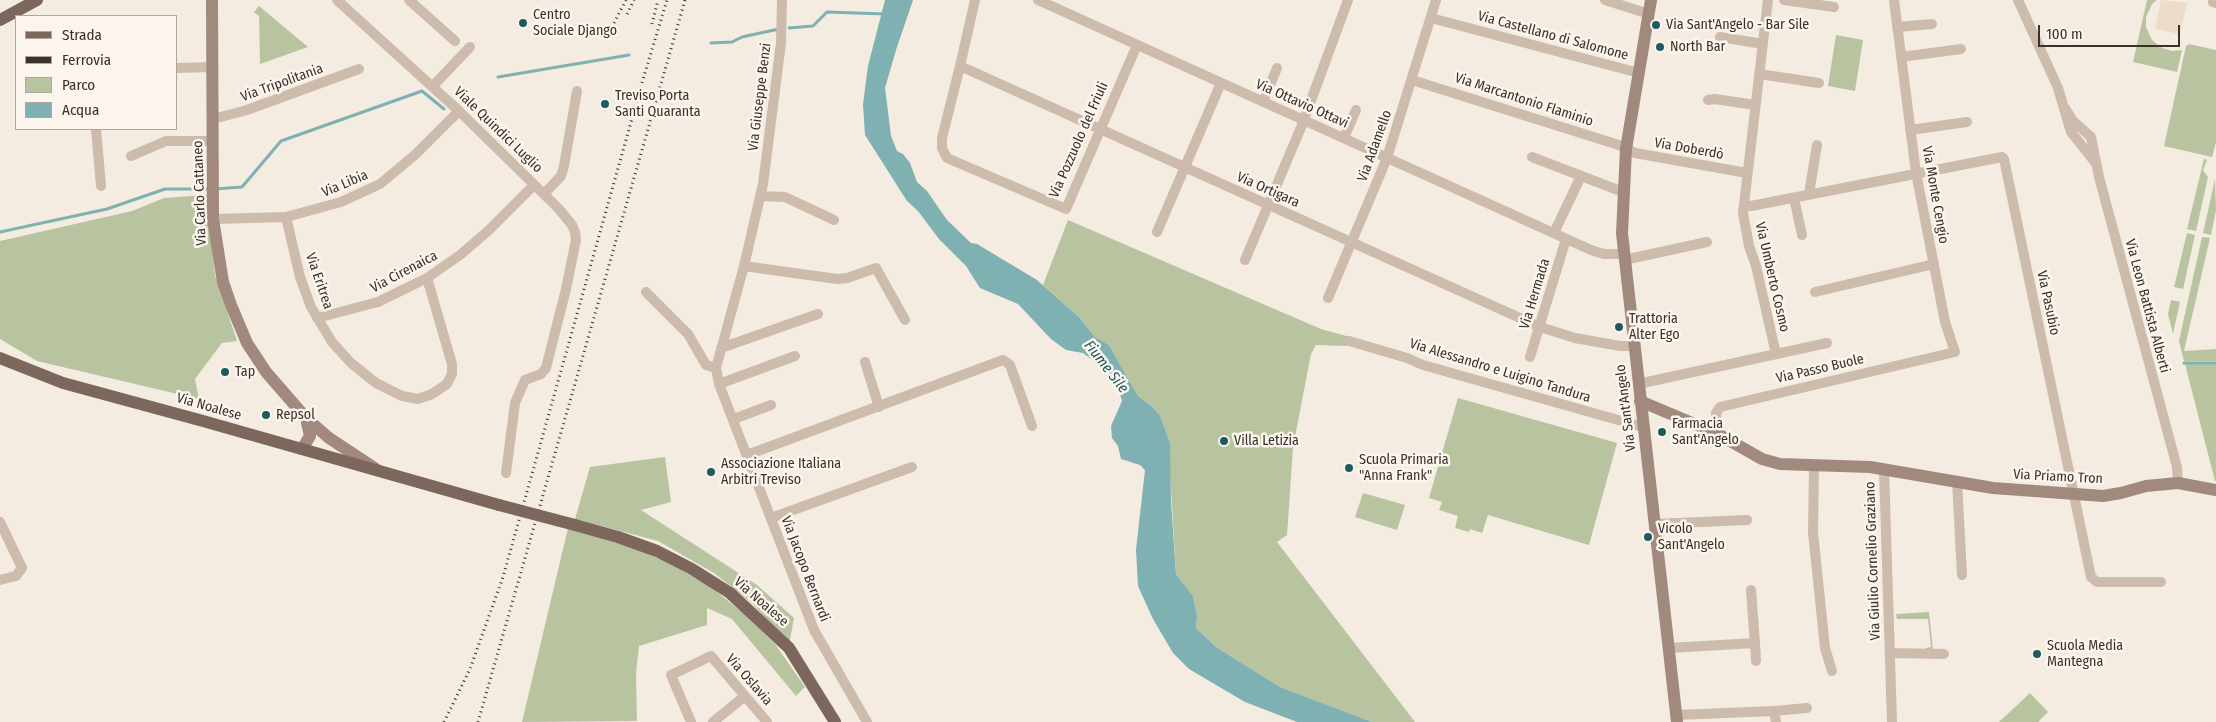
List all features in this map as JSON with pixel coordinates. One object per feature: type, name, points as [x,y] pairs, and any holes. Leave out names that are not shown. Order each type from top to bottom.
[{"type":"main road","points":[[0,20],[37,0]]},
{"type":"main road","name":"Via Noalese","points":[[0,358],[63,383],[575,526],[618,536],[657,551],[692,569],[730,593],[789,648],[835,722]]},
{"type":"street","name":"Via Carlo Cattaneo","points":[[212,0],[213,205],[223,282],[247,343],[266,372],[306,418],[329,438],[378,470]]},
{"type":"street","name":"Viale Quindici Luglio","points":[[337,0],[433,86],[534,184],[572,225],[576,240],[546,368],[542,374],[525,380],[515,403],[506,473]]},
{"type":"street","points":[[409,0],[455,41]]},
{"type":"street","name":"Via Giuseppe Benzi","points":[[716,368],[744,266],[760,196],[781,43],[782,0]]},
{"type":"street","points":[[960,66],[975,0]]},
{"type":"street","name":"Via Ottavio Ottavi","points":[[1038,0],[1566,239],[1597,252],[1623,257]]},
{"type":"street","points":[[1244,260],[1304,120],[1348,0]]},
{"type":"street","name":"Via Adamello","points":[[1328,298],[1388,158],[1436,0]]},
{"type":"street","points":[[1605,0],[1649,14]]},
{"type":"street","name":"Via Sant'Angelo","points":[[1651,0],[1626,149],[1623,192],[1623,257],[1677,718]]},
{"type":"street","name":"Via Umberto Cosmo","points":[[1768,0],[1743,213],[1749,246],[1756,266],[1776,354]]},
{"type":"street","points":[[1784,0],[1834,7]]},
{"type":"street","name":"Via Monte Cengio","points":[[1894,0],[1916,173],[1946,322],[1955,352]]},
{"type":"street","name":"Via Leon Battista Alberti","points":[[2018,0],[2065,108],[2071,132],[2096,164],[2179,475],[2178,483]]},
{"type":"street","points":[[2213,0],[2216,3]]},
{"type":"street","name":"Via Castellano di Salomone","points":[[1430,18],[1639,73]]},
{"type":"street","points":[[1898,28],[1932,24]]},
{"type":"street","points":[[1720,37],[1762,44]]},
{"type":"street","name":"Via Pozzuolo del Friuli","points":[[960,66],[942,144],[944,153],[952,161],[1066,209],[1137,45]]},
{"type":"street","name":"Viale Quindici Luglio","points":[[433,86],[470,47]]},
{"type":"street","points":[[1901,57],[1961,48]]},
{"type":"street","name":"Via Ortigara","points":[[960,66],[1540,327],[1584,339],[1620,346],[1634,346]]},
{"type":"street","points":[[178,68],[212,67]]},
{"type":"street","points":[[1263,102],[1277,68]]},
{"type":"street","name":"Via Tripolitania","points":[[212,119],[247,110],[359,69]]},
{"type":"street","points":[[1759,74],[1818,83]]},
{"type":"street","name":"Via Marcantonio Flaminio","points":[[1412,80],[1626,149]]},
{"type":"street","points":[[1157,232],[1222,83]]},
{"type":"street","name":"Viale Quindici Luglio","points":[[544,194],[561,176],[577,91]]},
{"type":"street","points":[[1708,100],[1715,99],[1755,106]]},
{"type":"street","points":[[1344,138],[1356,110]]},
{"type":"street","name":"Via Libia","points":[[214,219],[286,217],[341,202],[380,184],[416,154],[459,111]]},
{"type":"street","name":"Via Monte Cengio","points":[[1910,130],[1967,122]]},
{"type":"street","points":[[96,130],[101,186]]},
{"type":"street","points":[[132,156],[166,141],[213,141]]},
{"type":"street","points":[[1809,194],[1817,145]]},
{"type":"street","name":"Via Doberdò","points":[[1626,149],[1635,153],[1747,173]]},
{"type":"street","name":"Via Pasubio","points":[[1744,205],[1794,198],[1998,156],[2004,160],[2092,580],[2098,582],[2160,582]]},
{"type":"street","points":[[1532,157],[1623,192]]},
{"type":"street","points":[[1554,233],[1581,176]]},
{"type":"street","name":"Via Cirenaica","points":[[317,318],[378,302],[427,278],[460,255],[488,231],[534,184]]},
{"type":"street","points":[[760,196],[785,197],[834,220]]},
{"type":"street","points":[[1794,198],[1802,234]]},
{"type":"street","name":"Via Eritrea","points":[[286,217],[300,277],[317,318],[332,342],[351,362],[376,383],[402,396],[418,399],[432,394],[447,384],[452,374],[452,364],[427,278]]},
{"type":"street","name":"Via Hermada","points":[[1530,357],[1566,239]]},
{"type":"street","points":[[1623,257],[1707,242]]},
{"type":"street","name":"Via Monte Cengio","points":[[1815,292],[1934,264]]},
{"type":"street","points":[[744,266],[836,279],[847,278],[876,268],[906,320]]},
{"type":"street","points":[[646,292],[688,334],[706,365],[716,368]]},
{"type":"street","points":[[721,348],[818,314]]},
{"type":"street","name":"Via Alessandro e Luigino Tandura","points":[[1349,340],[1407,358],[1423,365],[1643,428]]},
{"type":"street","name":"Via Umberto Cosmo","points":[[1638,384],[1826,343]]},
{"type":"street","name":"Via Passo Buole","points":[[1718,434],[1716,413],[1720,407],[1955,352]]},
{"type":"street","points":[[719,384],[795,356]]},
{"type":"street","points":[[748,455],[1003,360],[1010,365],[1032,426]]},
{"type":"street","points":[[865,362],[879,407]]},
{"type":"street","name":"Via Jacopo Bernardi","points":[[716,368],[719,384],[814,630],[867,722]]},
{"type":"street","name":"Via Priamo Tron","points":[[1640,401],[1718,434],[1762,459],[1780,464],[1814,466],[1851,465],[2002,489],[2074,494],[2113,495],[2150,485],[2178,483],[2216,490]]},
{"type":"street","points":[[734,419],[771,405]]},
{"type":"street","points":[[302,449],[310,436],[310,429],[306,418]]},
{"type":"street","points":[[1814,466],[1814,542],[1825,648],[1832,671]]},
{"type":"street","points":[[771,518],[912,467]]},
{"type":"street","name":"Via Giulio Cornelio Graziano","points":[[1884,469],[1892,722]]},
{"type":"street","points":[[1957,481],[1962,575]]},
{"type":"street","points":[[1654,524],[1747,520]]},
{"type":"street","points":[[0,522],[22,568],[16,576],[0,580]]},
{"type":"street","points":[[1751,590],[1756,661]]},
{"type":"street","points":[[1668,648],[1755,643]]},
{"type":"street","name":"Via Giulio Cornelio Graziano","points":[[1890,653],[1944,654]]},
{"type":"street","name":"Via Oslavia","points":[[691,722],[671,674],[711,656],[767,722]]},
{"type":"street","points":[[713,722],[745,696]]},
{"type":"street","points":[[1677,718],[1807,708]]},
{"type":"street","points":[[1774,710],[1776,722]]},
{"type":"green space","points":[[2147,0],[2157,0],[2152,4],[2146,17],[2146,27],[2152,40],[2162,48],[2172,51],[2182,50],[2177,72],[2133,62]]},
{"type":"green space","points":[[259,6],[308,47],[260,64],[259,16],[254,12]]},
{"type":"green space","points":[[1836,35],[1863,40],[1855,91],[1828,86]]},
{"type":"green space","points":[[2189,44],[2216,50],[2216,142],[2212,157],[2164,146],[2186,46]]},
{"type":"green space","points":[[2204,159],[2207,160],[2203,170],[2208,177],[2196,231],[2187,229]]},
{"type":"green space","points":[[2215,179],[2216,210],[2211,235],[2203,233]]},
{"type":"green space","points":[[207,195],[215,275],[237,341],[222,343],[195,379],[199,399],[37,361],[0,339],[0,241],[132,211],[164,198]]},
{"type":"green space","points":[[1068,220],[1321,329],[1350,337],[1347,346],[1316,345],[1311,354],[1293,447],[1287,535],[1277,542],[1415,722],[1372,722],[1280,687],[1216,647],[1196,628],[1197,616],[1193,596],[1176,574],[1170,473],[1150,405],[1138,396],[1109,345],[1095,337],[1079,317],[1043,285]]},
{"type":"green space","points":[[2187,233],[2195,235],[2183,289],[2174,287]]},
{"type":"green space","points":[[2202,237],[2210,238],[2184,351],[2216,349],[2216,361],[2184,361],[2179,341]]},
{"type":"green space","points":[[2171,300],[2180,302],[2173,334],[2168,314]]},
{"type":"green space","points":[[2185,364],[2216,364],[2216,481],[2215,481]]},
{"type":"green space","points":[[1458,398],[1617,443],[1589,545],[1488,515],[1482,533],[1470,529],[1469,532],[1455,528],[1458,516],[1439,510],[1442,502],[1429,498]]},
{"type":"green space","points":[[665,457],[671,502],[641,510],[757,585],[794,618],[789,645],[753,604],[714,573],[658,541],[575,519],[590,467]]},
{"type":"green space","points":[[1363,493],[1405,505],[1397,530],[1355,517]]},
{"type":"green space","points":[[568,528],[618,542],[665,561],[711,587],[744,614],[775,644],[805,687],[796,696],[732,619],[707,608],[707,625],[639,646],[636,672],[637,721],[522,722]]},
{"type":"green space","points":[[1929,612],[1933,650],[1926,650],[1926,648],[1931,647],[1928,619],[1897,619],[1896,614]]},
{"type":"green space","points":[[2030,693],[2048,712],[2038,722],[1999,722]]},
{"type":"shaded area","points":[[2161,0],[2187,3],[2180,34],[2155,29]]},
{"type":"water","name":"Fiume Sile","points":[[885,0],[913,0],[885,88],[891,136],[897,151],[903,154],[910,163],[917,182],[927,191],[947,220],[971,243],[977,244],[1037,280],[1079,317],[1095,337],[1109,345],[1138,396],[1160,416],[1170,444],[1171,502],[1176,574],[1193,596],[1197,616],[1196,628],[1216,647],[1280,687],[1372,722],[1297,722],[1245,702],[1189,669],[1173,653],[1153,619],[1138,586],[1136,550],[1145,470],[1140,465],[1121,459],[1118,446],[1112,438],[1111,426],[1122,401],[1119,391],[1095,362],[1083,353],[1066,350],[1051,339],[1018,304],[980,288],[966,266],[939,239],[918,211],[907,201],[865,135],[863,104],[868,66]]},
{"type":"waterway","points":[[789,28],[813,26],[827,12],[885,14]]},
{"type":"waterway","points":[[711,43],[732,42],[742,37],[779,29]]},
{"type":"waterway","points":[[498,77],[629,55]]},
{"type":"waterway","points":[[215,189],[242,187],[281,141],[422,91],[444,109]]},
{"type":"waterway","points":[[0,232],[107,209],[165,189],[209,189]]},
{"type":"waterway","points":[[2184,363],[2216,363]]},
{"type":"railway","points":[[614,23],[626,0]]},
{"type":"railway","points":[[627,14],[634,0]]},
{"type":"railway","points":[[652,24],[658,0]]},
{"type":"railway","points":[[444,722],[470,669],[503,577],[667,0]]},
{"type":"railway","points":[[478,722],[685,0]]},
{"type":"place","name":"Centro Sociale Django","points":[[523,23]]},
{"type":"place","name":"Via Sant'Angelo - Bar Sile","points":[[1656,25]]},
{"type":"place","name":"North Bar","points":[[1660,47]]},
{"type":"place","name":"Treviso Porta Santi Quaranta","points":[[605,104]]},
{"type":"place","name":"Trattoria Alter Ego","points":[[1619,327]]},
{"type":"place","name":"Tap","points":[[225,372]]},
{"type":"place","name":"Repsol","points":[[266,415]]},
{"type":"place","name":"Farmacia Sant'Angelo","points":[[1662,432]]},
{"type":"place","name":"Villa Letizia","points":[[1224,441]]},
{"type":"place","name":"Scuola Primaria \"Anna Frank\"","points":[[1349,468]]},
{"type":"place","name":"Associazione Italiana Arbitri Treviso","points":[[711,472]]},
{"type":"place","name":"Vicolo Sant'Angelo","points":[[1648,537]]},
{"type":"place","name":"Scuola Media Mantegna","points":[[2037,654]]}]
